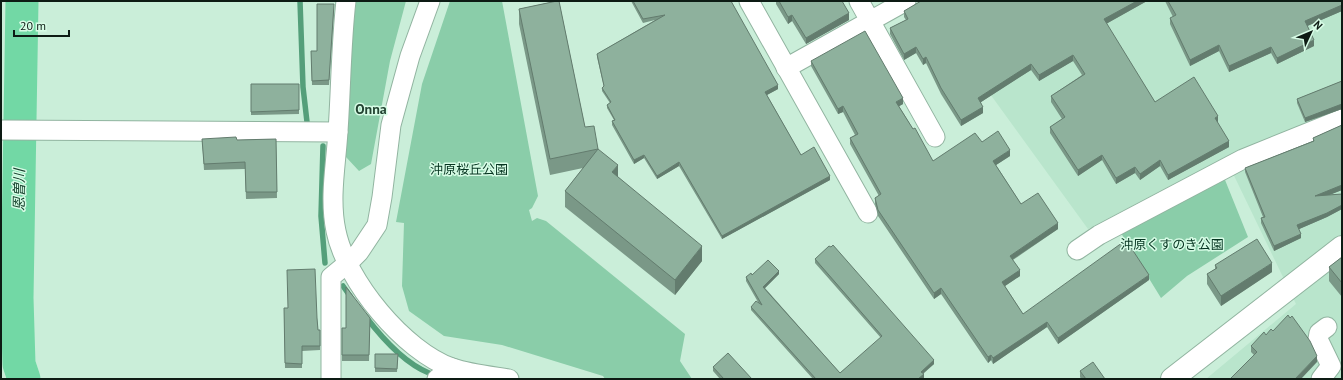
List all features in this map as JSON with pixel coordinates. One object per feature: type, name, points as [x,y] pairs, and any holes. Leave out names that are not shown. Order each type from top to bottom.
[{"type":"street","points":[[346,1],[338,132],[332,194],[334,217],[340,246],[366,294],[390,324],[428,355],[445,373],[509,379]]},
{"type":"street","points":[[331,379],[331,278],[359,252],[377,225],[391,125],[410,56],[430,1]]},
{"type":"street","points":[[749,1],[868,213]]},
{"type":"street","points":[[859,1],[935,137]]},
{"type":"street","points":[[786,68],[906,1]]},
{"type":"street","points":[[1077,250],[1099,235],[1243,159],[1342,119]]},
{"type":"street","points":[[4,130],[338,132]]},
{"type":"street","points":[[1172,379],[1342,247]]},
{"type":"street","points":[[1321,379],[1331,366],[1318,339],[1319,333],[1327,327]]},
{"type":"shaded area","points":[[1000,1],[1342,1],[1342,379],[1206,379],[1296,304],[1225,157],[1088,229],[948,36]]},
{"type":"green space","points":[[356,1],[406,1],[390,61],[371,164],[359,171],[346,157],[347,92]]},
{"type":"green space","name":"沖原桜丘公園","points":[[450,1],[502,1],[538,196],[532,208],[529,210],[532,221],[537,218],[546,221],[685,334],[680,361],[692,379],[605,379],[603,376],[502,345],[444,336],[409,311],[402,286],[404,223],[396,222],[422,84]]},
{"type":"green space","name":"沖原くすのき公園","points":[[1223,175],[1248,237],[1187,276],[1161,298],[1121,233]]},
{"type":"building","points":[[559,1],[585,127],[594,126],[598,149],[550,159],[519,9]]},
{"type":"building","points":[[633,1],[731,1],[778,85],[765,92],[801,155],[814,147],[830,176],[722,236],[679,162],[657,176],[644,155],[634,160],[612,121],[615,120],[607,105],[611,102],[602,88],[604,86],[597,54],[665,15],[643,19]]},
{"type":"building","points":[[779,1],[842,1],[849,13],[806,38],[792,15],[788,17]]},
{"type":"building","points":[[921,1],[1137,1],[1104,19],[1155,102],[1194,77],[1218,116],[1215,118],[1229,141],[1168,175],[1160,160],[1140,174],[1135,167],[1116,178],[1102,155],[1078,170],[1050,127],[1065,117],[1051,96],[1085,74],[1073,55],[1039,75],[1031,64],[978,98],[983,107],[961,120],[941,88],[926,57],[923,59],[916,47],[904,54],[890,28],[908,19],[904,11]]},
{"type":"building","points":[[1168,1],[1342,1],[1342,5],[1305,21],[1314,40],[1277,58],[1271,47],[1229,66],[1219,45],[1190,60],[1170,18],[1176,15]]},
{"type":"building","points":[[317,4],[334,4],[329,80],[312,81],[311,51],[317,51]]},
{"type":"building","points":[[865,31],[903,98],[896,102],[913,129],[915,128],[933,161],[975,133],[982,142],[998,131],[1010,150],[993,161],[1021,204],[1038,193],[1058,223],[1010,256],[1020,270],[1002,282],[1023,314],[1126,240],[1149,275],[1058,338],[1047,322],[993,358],[991,355],[988,357],[941,288],[934,293],[878,210],[875,198],[881,194],[850,138],[858,134],[843,106],[838,109],[811,61]]},
{"type":"building","points":[[1342,81],[1342,104],[1305,118],[1297,99]]},
{"type":"building","points":[[251,84],[299,84],[299,110],[251,112]]},
{"type":"building","points":[[1342,125],[1342,185],[1315,196],[1342,194],[1342,205],[1327,213],[1297,225],[1301,234],[1274,246],[1261,218],[1265,217],[1245,168],[1314,141],[1313,138]]},
{"type":"building","points":[[236,137],[237,140],[276,139],[277,192],[246,192],[245,162],[204,164],[202,139]]},
{"type":"building","points":[[598,149],[618,165],[612,172],[702,246],[675,280],[565,191]]},
{"type":"building","points":[[1257,239],[1272,263],[1221,296],[1207,274],[1217,268],[1215,265]]},
{"type":"building","points":[[833,245],[934,360],[921,372],[924,374],[918,379],[816,379],[751,307],[756,301],[762,305],[746,277],[751,273],[752,275],[768,260],[779,271],[763,287],[840,373],[882,336],[815,259],[829,246],[831,247]]},
{"type":"building","points":[[1342,257],[1342,283],[1329,267]]},
{"type":"building","points":[[315,269],[320,346],[302,346],[302,364],[285,363],[284,308],[288,308],[287,270]]},
{"type":"building","points":[[346,287],[370,318],[369,355],[342,355],[342,328],[346,328]]},
{"type":"building","points":[[1288,315],[1290,318],[1292,316],[1310,341],[1317,356],[1295,379],[1230,379],[1257,352],[1251,346],[1264,332],[1266,335],[1271,329],[1273,331]]},
{"type":"building","points":[[728,353],[752,379],[724,379],[713,367]]},
{"type":"building","points":[[375,354],[398,354],[397,369],[375,368]]},
{"type":"building","points":[[1093,362],[1105,379],[1086,379],[1080,371]]},
{"type":"waterway","name":"恩曽川","points":[[22,1],[17,298],[19,364],[24,379]]},
{"type":"waterway","points":[[300,1],[303,87],[307,122]]},
{"type":"waterway","points":[[323,146],[321,216],[325,263]]},
{"type":"waterway","points":[[343,286],[350,296]]},
{"type":"waterway","points":[[366,317],[394,349],[411,363],[429,373]]},
{"type":"district","name":"Onna","points":[[371,109]]}]
